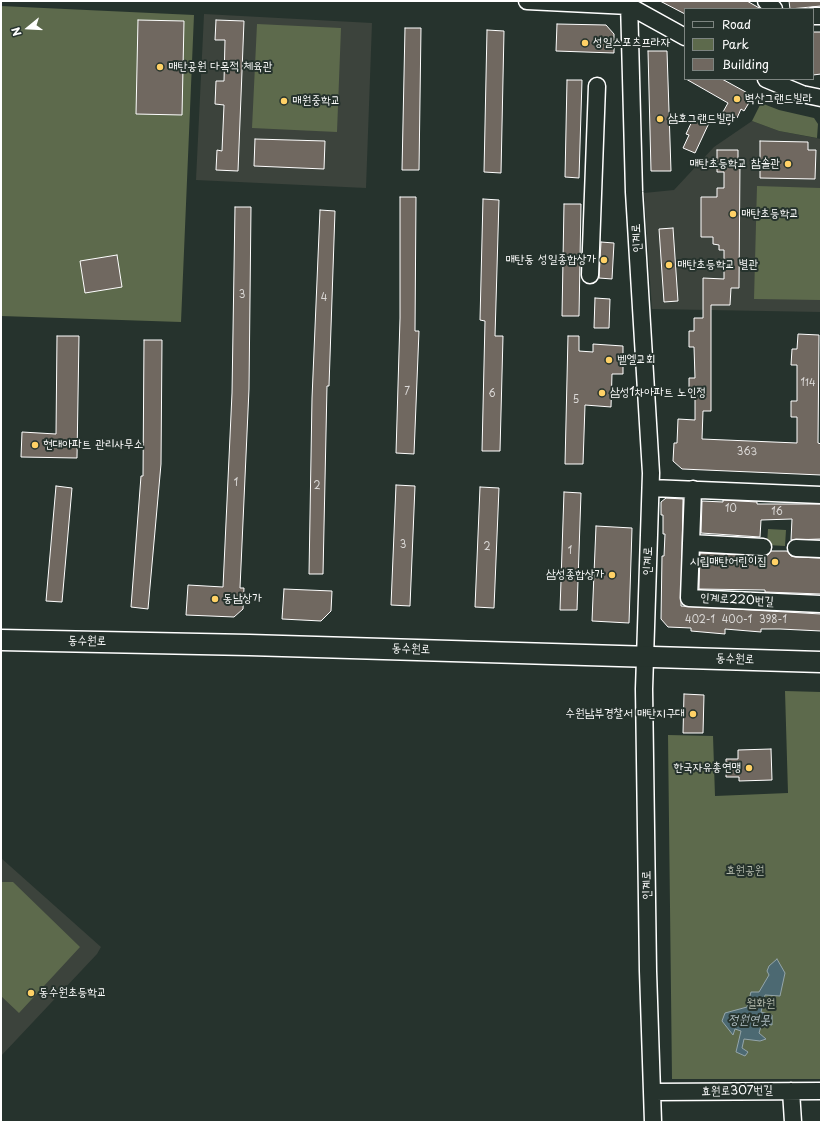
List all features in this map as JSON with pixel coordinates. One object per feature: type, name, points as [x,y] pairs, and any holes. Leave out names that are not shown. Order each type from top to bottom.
[{"type":"main road","name":"동수원로","points":[[1,640],[645,656],[821,662]]},
{"type":"street","points":[[527,1],[629,3],[684,36]]},
{"type":"street","name":"인계로","points":[[629,3],[634,192],[651,488],[645,656],[648,971],[653,1122]]},
{"type":"street","points":[[768,80],[802,94],[821,98]]},
{"type":"street","points":[[590,275],[597,86]]},
{"type":"street","points":[[651,488],[821,495]]},
{"type":"street","name":"인계로220번길","points":[[693,489],[689,598],[821,604]]},
{"type":"street","points":[[691,543],[763,547]]},
{"type":"street","points":[[796,548],[821,549]]},
{"type":"street","points":[[792,1091],[793,1122]]},
{"type":"street","name":"효원로307번길","points":[[652,1092],[821,1091]]},
{"type":"shaded area","name":"매원중학교","points":[[204,14],[372,23],[366,188],[196,180]]},
{"type":"shaded area","name":"매탄초등학교","points":[[752,121],[779,131],[821,139],[821,312],[652,309],[644,193],[674,190],[714,147]]},
{"type":"shaded area","name":"동수원초등학교","points":[[1,858],[101,947],[97,954],[1,1056]]},
{"type":"green space","points":[[1,6],[194,15],[181,322],[1,316]]},
{"type":"green space","points":[[257,24],[341,28],[337,132],[252,128]]},
{"type":"green space","points":[[761,103],[779,110],[814,118],[818,124],[817,138],[779,131],[752,121]]},
{"type":"green space","points":[[757,186],[821,188],[821,300],[754,299]]},
{"type":"green space","points":[[768,529],[786,530],[785,546],[767,545]]},
{"type":"green space","name":"효원공원","points":[[785,691],[821,692],[821,1079],[672,1079],[668,735],[713,736],[715,796],[788,793]]},
{"type":"green space","points":[[1,882],[13,882],[80,947],[19,1013],[1,996]]},
{"type":"water","name":"정원연못","points":[[777,959],[785,973],[780,996],[765,995],[761,1012],[772,1015],[772,1025],[762,1023],[759,1033],[766,1039],[760,1041],[744,1039],[742,1048],[748,1052],[745,1056],[736,1052],[741,1031],[735,1029],[733,1035],[722,1021],[725,1013],[747,1007],[751,992],[759,992],[769,975],[767,971],[769,966]]},
{"type":"building","points":[[660,1],[747,1],[759,8],[684,8],[684,13]]},
{"type":"building","points":[[789,1],[821,1],[821,6],[790,8]]},
{"type":"building","name":"매탄공원 다목적 체육관","points":[[138,20],[184,21],[182,115],[136,114]]},
{"type":"building","points":[[216,20],[244,21],[238,171],[216,170],[217,150],[222,151],[224,105],[215,104],[216,81],[224,81],[225,40],[215,40]]},
{"type":"building","name":"성일스포츠프라자","points":[[557,24],[606,25],[614,34],[614,53],[556,51]]},
{"type":"building","points":[[405,28],[421,28],[419,170],[402,170]]},
{"type":"building","points":[[487,30],[504,31],[501,173],[484,172]]},
{"type":"building","points":[[814,32],[821,32],[821,74],[814,75]]},
{"type":"building","name":"삼호그랜드빌라","points":[[648,51],[667,51],[671,171],[651,171]]},
{"type":"building","points":[[567,80],[582,80],[579,178],[565,177]]},
{"type":"building","name":"벽산그랜드빌라","points":[[688,80],[724,80],[753,96],[744,111],[741,109],[737,118],[734,115],[729,125],[719,119],[728,103]]},
{"type":"building","name":"삼호그랜드빌라","points":[[694,117],[709,123],[695,153],[683,148],[689,135],[686,134]]},
{"type":"building","points":[[255,139],[325,141],[324,169],[254,166]]},
{"type":"building","name":"매탄초등학교 참솔관","points":[[760,141],[808,142],[808,150],[816,150],[815,179],[760,178]]},
{"type":"building","points":[[717,150],[738,150],[738,159],[740,159],[739,288],[731,288],[730,305],[711,305],[711,411],[703,411],[702,439],[797,443],[797,417],[791,417],[791,401],[797,401],[797,365],[791,365],[792,349],[797,349],[798,334],[819,335],[818,443],[821,444],[821,475],[682,469],[673,461],[674,443],[677,443],[678,419],[695,420],[695,393],[689,393],[689,378],[695,378],[694,347],[689,347],[689,331],[694,331],[694,318],[703,318],[703,278],[724,279],[724,250],[719,250],[719,245],[713,244],[713,237],[701,237],[701,197],[717,197],[717,188],[724,188],[724,172],[717,172]]},
{"type":"building","points":[[400,197],[416,197],[415,331],[419,331],[414,454],[396,453],[400,318]]},
{"type":"building","points":[[483,199],[499,200],[495,336],[503,336],[500,451],[482,451],[485,321],[480,320]]},
{"type":"building","points":[[564,204],[581,204],[579,316],[562,316]]},
{"type":"building","points":[[235,207],[251,207],[249,389],[240,588],[244,588],[243,609],[234,617],[186,615],[188,585],[223,587],[232,393]]},
{"type":"building","points":[[320,210],[335,211],[329,386],[327,386],[323,574],[309,574],[312,398]]},
{"type":"building","name":"매탄초등학교 별관","points":[[673,228],[678,301],[664,302],[659,229]]},
{"type":"building","name":"매탄동 성일종합상가","points":[[601,242],[614,243],[612,279],[599,278]]},
{"type":"building","points":[[117,255],[122,287],[85,293],[80,261]]},
{"type":"building","points":[[595,298],[610,299],[609,328],[594,328]]},
{"type":"building","points":[[57,336],[79,336],[77,458],[21,457],[22,432],[56,434]]},
{"type":"building","points":[[568,336],[579,336],[579,351],[593,352],[593,344],[623,346],[623,374],[612,374],[611,407],[585,405],[583,464],[565,464]]},
{"type":"building","points":[[144,340],[162,340],[161,464],[148,609],[131,607],[141,476],[143,476]]},
{"type":"building","points":[[396,485],[415,486],[410,606],[391,605]]},
{"type":"building","points":[[56,486],[72,488],[62,602],[46,601]]},
{"type":"building","points":[[480,487],[499,488],[494,608],[475,607]]},
{"type":"building","points":[[564,492],[581,493],[577,610],[560,610]]},
{"type":"building","points":[[666,498],[683,499],[681,606],[821,614],[821,631],[761,629],[761,632],[725,629],[725,634],[691,631],[691,628],[668,627],[661,619],[662,556],[664,556],[665,534],[663,534],[661,502]]},
{"type":"building","points":[[723,500],[757,502],[757,504],[821,504],[821,539],[791,540],[792,519],[761,520],[760,537],[701,533],[702,501],[723,502]]},
{"type":"building","name":"삼성종합상가","points":[[596,526],[632,528],[629,623],[592,621]]},
{"type":"building","points":[[771,551],[787,551],[791,556],[796,557],[821,558],[821,594],[765,592],[765,590],[699,589],[700,553],[762,556],[768,555]]},
{"type":"building","points":[[284,589],[332,591],[331,611],[321,621],[282,619]]},
{"type":"building","name":"수원남부경찰서 매탄지구대","points":[[684,694],[704,695],[703,733],[683,733]]},
{"type":"building","name":"한국자유총연맹","points":[[771,749],[772,780],[739,781],[739,777],[726,777],[726,759],[738,759],[738,750]]},
{"type":"place","name":"성일스포츠프라자","points":[[585,43]]},
{"type":"place","name":"매탄공원 다목적 체육관","points":[[160,67]]},
{"type":"place","name":"벽산그랜드빌라","points":[[737,99]]},
{"type":"place","name":"매원중학교","points":[[284,101]]},
{"type":"place","name":"삼호그랜드빌라","points":[[660,119]]},
{"type":"place","name":"매탄초등학교 참솔관","points":[[788,164]]},
{"type":"place","name":"매탄초등학교","points":[[733,214]]},
{"type":"place","name":"매탄동 성일종합상가","points":[[604,260]]},
{"type":"place","name":"매탄초등학교 별관","points":[[669,265]]},
{"type":"place","name":"벧엘교회","points":[[609,360]]},
{"type":"place","name":"삼성1차아파트 노인정","points":[[602,393]]},
{"type":"place","name":"현대아파트 관리사무소","points":[[35,445]]},
{"type":"place","name":"시립매탄어린이집","points":[[775,562]]},
{"type":"place","name":"삼성종합상가","points":[[612,575]]},
{"type":"place","name":"동남상가","points":[[215,599]]},
{"type":"place","name":"수원남부경찰서 매탄지구대","points":[[693,714]]},
{"type":"place","name":"한국자유총연맹","points":[[749,768]]},
{"type":"place","name":"동수원초등학교","points":[[31,993]]},
{"type":"park label","name":"월화원","points":[[761,1004]]}]
